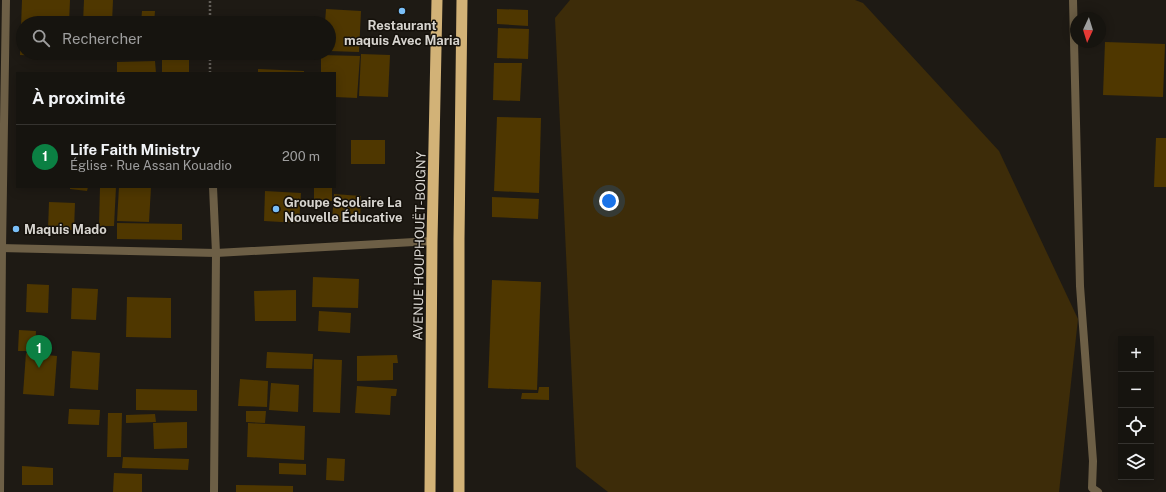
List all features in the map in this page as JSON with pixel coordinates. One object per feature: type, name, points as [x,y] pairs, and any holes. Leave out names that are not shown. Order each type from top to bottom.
[{"type":"highway","name":"AVENUE HOUPHOUËT-BOIGNY","points":[[430,492],[432,241],[437,0]]},
{"type":"highway","points":[[459,492],[458,239],[462,0]]},
{"type":"street","points":[[0,492],[1,248],[6,0]]},
{"type":"street","points":[[1073,0],[1080,286],[1093,461],[1092,488],[1098,492]]},
{"type":"street","points":[[213,188],[216,253],[214,492]]},
{"type":"street","points":[[1,248],[216,253],[432,241]]},
{"type":"path","points":[[210,0],[210,16]]},
{"type":"path","points":[[210,60],[210,72]]},
{"type":"shaded area","points":[[570,0],[855,0],[863,3],[999,151],[1078,319],[1059,492],[608,492],[576,467],[555,18]]},
{"type":"building","points":[[22,0],[70,0],[69,16],[21,16]]},
{"type":"building","points":[[84,0],[113,0],[112,16],[83,16]]},
{"type":"building","points":[[326,9],[361,11],[359,52],[336,51],[336,16],[326,16]]},
{"type":"building","points":[[497,9],[528,10],[528,26],[497,24]]},
{"type":"building","points":[[142,11],[155,11],[155,16],[142,16]]},
{"type":"building","points":[[498,28],[529,29],[528,59],[497,58]]},
{"type":"building","points":[[1106,42],[1165,44],[1163,97],[1103,95]]},
{"type":"building","points":[[361,54],[390,55],[388,97],[359,96]]},
{"type":"building","points":[[336,55],[360,56],[357,98],[336,97],[336,72],[321,72],[321,60],[336,60]]},
{"type":"building","points":[[162,60],[189,60],[189,72],[162,72]]},
{"type":"building","points":[[155,61],[156,72],[117,72],[117,62]]},
{"type":"building","points":[[494,63],[522,63],[520,101],[493,100]]},
{"type":"building","points":[[258,69],[304,71],[304,72],[258,72]]},
{"type":"building","points":[[497,117],[541,118],[539,193],[494,191]]},
{"type":"building","points":[[1156,138],[1166,138],[1166,187],[1154,187]]},
{"type":"building","points":[[351,140],[385,140],[385,164],[351,164]]},
{"type":"building","points":[[70,188],[88,188],[87,191]]},
{"type":"building","points":[[100,188],[116,188],[114,226],[99,226]]},
{"type":"building","points":[[119,188],[151,188],[149,222],[117,221]]},
{"type":"building","points":[[314,188],[332,188],[332,201],[314,200]]},
{"type":"building","points":[[265,191],[301,193],[299,223],[264,221]]},
{"type":"building","points":[[334,194],[361,196],[360,222],[332,220]]},
{"type":"building","points":[[492,197],[539,199],[538,219],[492,217]]},
{"type":"building","points":[[49,202],[75,203],[74,230],[48,230]]},
{"type":"building","points":[[117,223],[182,224],[182,240],[117,239]]},
{"type":"building","points":[[313,277],[359,279],[358,308],[312,307]]},
{"type":"building","points":[[492,280],[541,282],[537,390],[488,388]]},
{"type":"building","points":[[27,284],[49,285],[48,313],[26,312]]},
{"type":"building","points":[[72,288],[98,289],[96,320],[71,319]]},
{"type":"building","points":[[296,290],[296,321],[255,321],[254,291]]},
{"type":"building","points":[[127,297],[171,298],[171,338],[126,337]]},
{"type":"building","points":[[319,311],[351,313],[350,333],[318,331]]},
{"type":"building","points":[[19,330],[36,331],[35,351],[18,351]]},
{"type":"building","points":[[72,351],[100,353],[98,390],[70,388]]},
{"type":"building","points":[[267,352],[313,354],[312,369],[266,368]]},
{"type":"building","points":[[26,353],[57,356],[54,396],[23,394]]},
{"type":"building","points":[[397,355],[398,363],[393,363],[393,380],[357,381],[357,356]]},
{"type":"building","points":[[314,359],[342,360],[340,413],[313,412]]},
{"type":"building","points":[[240,379],[268,381],[267,407],[238,406]]},
{"type":"building","points":[[271,383],[299,385],[298,412],[269,410]]},
{"type":"building","points":[[357,386],[397,389],[396,396],[391,396],[390,415],[355,413]]},
{"type":"building","points":[[539,387],[549,387],[549,400],[521,399],[522,393],[538,393]]},
{"type":"building","points":[[136,389],[197,390],[197,411],[136,410]]},
{"type":"building","points":[[69,409],[100,410],[99,425],[68,424]]},
{"type":"building","points":[[246,411],[266,411],[265,423],[246,422]]},
{"type":"building","points":[[108,413],[122,413],[121,457],[107,457]]},
{"type":"building","points":[[155,414],[156,422],[126,423],[126,415]]},
{"type":"building","points":[[187,422],[187,448],[154,449],[153,423]]},
{"type":"building","points":[[248,423],[305,426],[304,460],[247,457]]},
{"type":"building","points":[[123,457],[189,459],[188,470],[122,468]]},
{"type":"building","points":[[327,458],[345,459],[344,481],[326,480]]},
{"type":"building","points":[[279,463],[306,464],[306,475],[279,474]]},
{"type":"building","points":[[22,466],[53,468],[53,485],[22,485]]},
{"type":"building","points":[[114,473],[142,474],[142,492],[113,492]]},
{"type":"building","points":[[236,485],[293,486],[293,492],[236,492]]},
{"type":"place","name":"Restaurant maquis Avec Maria","points":[[402,11]]},
{"type":"place","name":"Groupe Scolaire La Nouvelle Éducative","points":[[276,209]]},
{"type":"place","name":"Maquis Mado","points":[[16,229]]},
{"type":"place","name":"Life Faith Ministry","points":[[39,368]]}]
